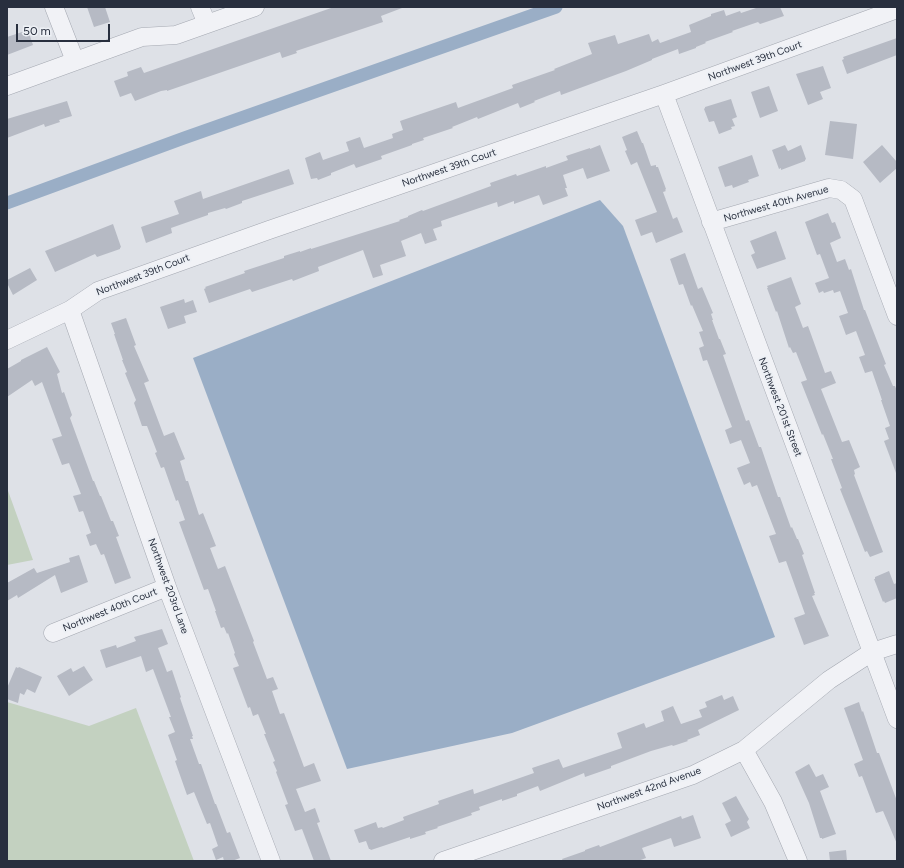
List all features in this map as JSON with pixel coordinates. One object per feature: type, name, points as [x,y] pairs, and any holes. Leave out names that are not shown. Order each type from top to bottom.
[{"type":"street","points":[[54,7],[75,61]]},
{"type":"street","points":[[200,7],[207,24]]},
{"type":"street","points":[[7,86],[142,37],[176,34],[255,7]]},
{"type":"street","name":"Northwest 39th Court","points":[[7,340],[70,310],[98,291],[106,288],[269,230],[664,94],[897,9]]},
{"type":"street","name":"Northwest 201st Street","points":[[664,94],[897,719]]},
{"type":"street","name":"Northwest 40th Avenue","points":[[711,222],[829,188],[841,190],[853,199],[897,316]]},
{"type":"street","name":"Northwest 203rd Lane","points":[[70,310],[168,587],[271,861]]},
{"type":"street","name":"Northwest 40th Court","points":[[54,633],[168,587]]},
{"type":"street","name":"Northwest 42nd Avenue","points":[[443,861],[693,775],[744,750],[829,680],[872,652],[897,644]]},
{"type":"street","points":[[744,750],[773,802],[798,861]]},
{"type":"green space","points":[[7,488],[33,560],[7,565]]},
{"type":"green space","points":[[7,702],[89,726],[136,708],[194,861],[7,861]]},
{"type":"water","points":[[600,200],[623,226],[775,637],[512,733],[347,769],[193,358]]},
{"type":"building","points":[[87,7],[105,7],[110,22],[94,27]]},
{"type":"building","points":[[334,7],[402,8],[381,16],[383,22],[296,51],[297,53],[282,58],[280,52],[135,101],[131,93],[120,97],[114,81],[128,76],[127,72],[141,67],[144,73]]},
{"type":"building","points":[[759,7],[780,7],[784,16],[760,24],[758,22],[732,31],[733,32],[705,42],[706,43],[696,48],[679,54],[678,49],[626,71],[561,95],[560,91],[520,108],[518,103],[478,119],[477,117],[452,127],[453,128],[423,138],[424,140],[412,145],[381,156],[382,159],[356,168],[354,164],[318,180],[317,178],[311,179],[305,158],[320,152],[323,160],[349,151],[346,142],[360,137],[364,148],[393,138],[392,134],[403,130],[400,121],[456,102],[458,108],[513,88],[512,85],[555,70],[554,69],[592,54],[588,43],[615,35],[618,44],[649,34],[652,42],[658,39],[660,43],[691,32],[689,25],[711,16],[711,14],[724,10],[726,16]]},
{"type":"building","points":[[28,30],[33,45],[7,55],[7,37]]},
{"type":"building","points":[[897,38],[897,55],[847,74],[842,60],[844,59],[843,57]]},
{"type":"building","points":[[823,66],[831,88],[820,92],[823,99],[808,105],[796,74]]},
{"type":"building","points":[[769,86],[778,111],[760,118],[751,92]]},
{"type":"building","points":[[731,99],[737,117],[732,119],[735,126],[731,127],[732,129],[719,134],[714,121],[709,122],[704,109],[705,107]]},
{"type":"building","points":[[67,101],[72,116],[59,120],[60,122],[45,127],[44,124],[7,138],[7,119]]},
{"type":"building","points":[[830,121],[857,124],[853,159],[825,155]]},
{"type":"building","points":[[637,131],[651,166],[656,165],[656,167],[658,167],[666,189],[666,191],[663,192],[673,219],[677,217],[683,232],[656,243],[652,232],[641,236],[635,220],[657,212],[637,162],[631,165],[625,151],[627,150],[622,137]]},
{"type":"building","points":[[600,145],[610,171],[587,179],[583,168],[563,175],[568,196],[543,205],[539,195],[514,204],[514,201],[498,207],[497,202],[441,221],[442,226],[433,229],[437,240],[425,244],[421,233],[401,241],[406,256],[380,265],[383,275],[373,278],[363,250],[318,267],[319,271],[293,281],[292,279],[252,292],[250,289],[209,303],[204,289],[206,288],[205,287],[245,273],[244,271],[284,258],[284,256],[400,221],[399,220],[422,210],[423,211],[491,186],[490,183],[546,166],[546,168],[568,160],[566,156]]},
{"type":"building","points":[[785,145],[788,151],[801,145],[806,159],[805,161],[781,170],[781,168],[779,169],[772,150]]},
{"type":"building","points":[[882,145],[897,162],[897,168],[880,183],[863,162]]},
{"type":"building","points":[[752,155],[759,176],[748,180],[749,182],[733,188],[732,185],[725,187],[718,167]]},
{"type":"building","points":[[289,169],[294,184],[242,201],[242,203],[226,209],[208,213],[208,215],[171,228],[172,233],[146,243],[141,227],[179,214],[174,201],[201,191],[203,199]]},
{"type":"building","points":[[828,213],[832,223],[835,222],[841,238],[830,243],[837,262],[845,259],[849,270],[851,269],[864,310],[886,364],[884,365],[893,386],[895,386],[897,391],[897,473],[884,441],[889,439],[885,428],[890,426],[872,371],[865,373],[859,357],[865,355],[856,331],[846,335],[839,316],[848,313],[840,291],[834,293],[833,290],[819,293],[815,283],[829,278],[820,254],[817,255],[805,222]]},
{"type":"building","points":[[113,224],[121,247],[120,249],[97,257],[95,254],[55,272],[45,251]]},
{"type":"building","points":[[776,231],[786,259],[757,269],[751,255],[755,253],[750,241]]},
{"type":"building","points":[[685,253],[698,289],[702,287],[713,313],[711,314],[712,320],[726,354],[723,355],[746,421],[749,420],[759,447],[761,447],[778,497],[780,497],[791,528],[792,527],[804,554],[802,555],[815,593],[815,595],[812,596],[829,636],[804,645],[794,618],[805,614],[786,561],[779,563],[769,536],[776,534],[757,485],[752,487],[750,482],[744,485],[737,468],[750,463],[741,440],[730,444],[725,430],[732,427],[707,360],[703,361],[699,348],[704,346],[699,332],[703,331],[692,305],[691,306],[683,284],[679,285],[670,259]]},
{"type":"building","points":[[30,268],[37,280],[13,295],[7,280]]},
{"type":"building","points":[[791,277],[801,304],[795,307],[803,328],[808,326],[825,373],[831,371],[836,383],[821,389],[842,442],[849,440],[860,467],[854,470],[854,475],[883,552],[870,557],[867,551],[865,552],[840,489],[842,488],[831,459],[833,459],[801,382],[807,380],[796,352],[793,353],[790,347],[789,348],[777,311],[776,312],[767,288],[767,286]]},
{"type":"building","points":[[184,299],[185,303],[193,300],[197,312],[184,316],[186,323],[168,329],[160,307]]},
{"type":"building","points":[[126,318],[136,345],[134,346],[149,381],[144,383],[164,436],[174,432],[185,459],[180,461],[186,481],[188,481],[199,515],[203,513],[216,546],[210,548],[218,569],[225,566],[267,679],[273,677],[278,689],[272,691],[280,714],[284,713],[304,767],[314,763],[321,781],[296,789],[305,812],[315,808],[320,822],[317,823],[331,861],[314,861],[302,829],[295,831],[285,805],[288,804],[276,772],[277,771],[273,762],[275,761],[264,734],[266,734],[258,714],[253,716],[250,707],[248,708],[233,668],[239,666],[228,633],[227,634],[224,627],[221,628],[208,589],[204,590],[179,522],[185,520],[178,500],[176,501],[164,467],[161,468],[155,453],[157,452],[147,426],[142,426],[134,403],[136,400],[125,373],[127,372],[111,323]]},
{"type":"building","points":[[47,347],[60,372],[57,374],[62,393],[64,392],[72,415],[70,418],[93,481],[119,536],[116,537],[131,578],[115,584],[104,554],[101,555],[96,544],[90,546],[86,535],[91,533],[83,511],[79,512],[73,496],[81,494],[69,463],[62,465],[52,439],[62,436],[42,382],[35,386],[32,380],[7,397],[7,369]]},
{"type":"building","points":[[79,555],[88,582],[61,593],[55,575],[18,598],[17,595],[7,601],[7,583],[34,568],[37,573],[70,562],[69,558]]},
{"type":"building","points":[[889,571],[894,584],[897,583],[897,598],[885,603],[884,601],[883,602],[874,579],[875,577]]},
{"type":"building","points":[[162,629],[168,644],[158,648],[167,672],[172,670],[193,736],[193,739],[190,739],[199,764],[201,764],[227,833],[230,832],[240,858],[232,861],[224,861],[223,857],[216,860],[212,849],[218,846],[210,823],[207,824],[194,792],[187,795],[168,735],[175,732],[169,717],[171,717],[153,669],[146,672],[141,656],[106,668],[100,650],[116,645],[117,648],[136,641],[134,637]]},
{"type":"building","points":[[84,666],[93,680],[69,696],[57,676],[71,668],[73,672]]},
{"type":"building","points":[[16,667],[42,677],[35,693],[27,689],[24,695],[20,693],[18,703],[7,699],[7,688]]},
{"type":"building","points":[[722,695],[724,700],[733,696],[739,710],[698,730],[700,735],[687,740],[688,741],[651,751],[585,777],[584,773],[540,791],[538,786],[517,794],[517,796],[502,801],[502,799],[479,807],[480,810],[471,813],[472,815],[437,827],[438,828],[425,832],[426,834],[410,839],[410,837],[371,850],[369,849],[366,841],[359,843],[354,830],[376,822],[378,828],[383,828],[404,820],[403,817],[439,804],[438,801],[473,789],[474,794],[534,773],[532,768],[559,759],[563,768],[622,748],[617,733],[644,723],[646,728],[664,721],[661,711],[673,706],[681,724],[702,717],[699,710],[707,707],[705,702]]},
{"type":"building","points":[[859,702],[877,753],[879,753],[897,801],[897,844],[883,811],[876,813],[862,776],[859,777],[854,764],[863,760],[844,708]]},
{"type":"building","points":[[809,764],[816,777],[823,774],[829,787],[820,791],[836,834],[822,839],[820,838],[809,803],[795,772]]},
{"type":"building","points":[[736,796],[749,819],[747,822],[750,828],[731,837],[725,824],[731,821],[722,803]]},
{"type":"building","points":[[693,815],[701,838],[674,847],[671,838],[642,848],[646,858],[638,861],[563,861],[562,859],[599,845],[600,847],[681,816],[682,819]]},
{"type":"building","points":[[846,850],[847,861],[830,861],[829,852]]},
{"type":"waterway","points":[[7,203],[184,138],[556,7]]}]
